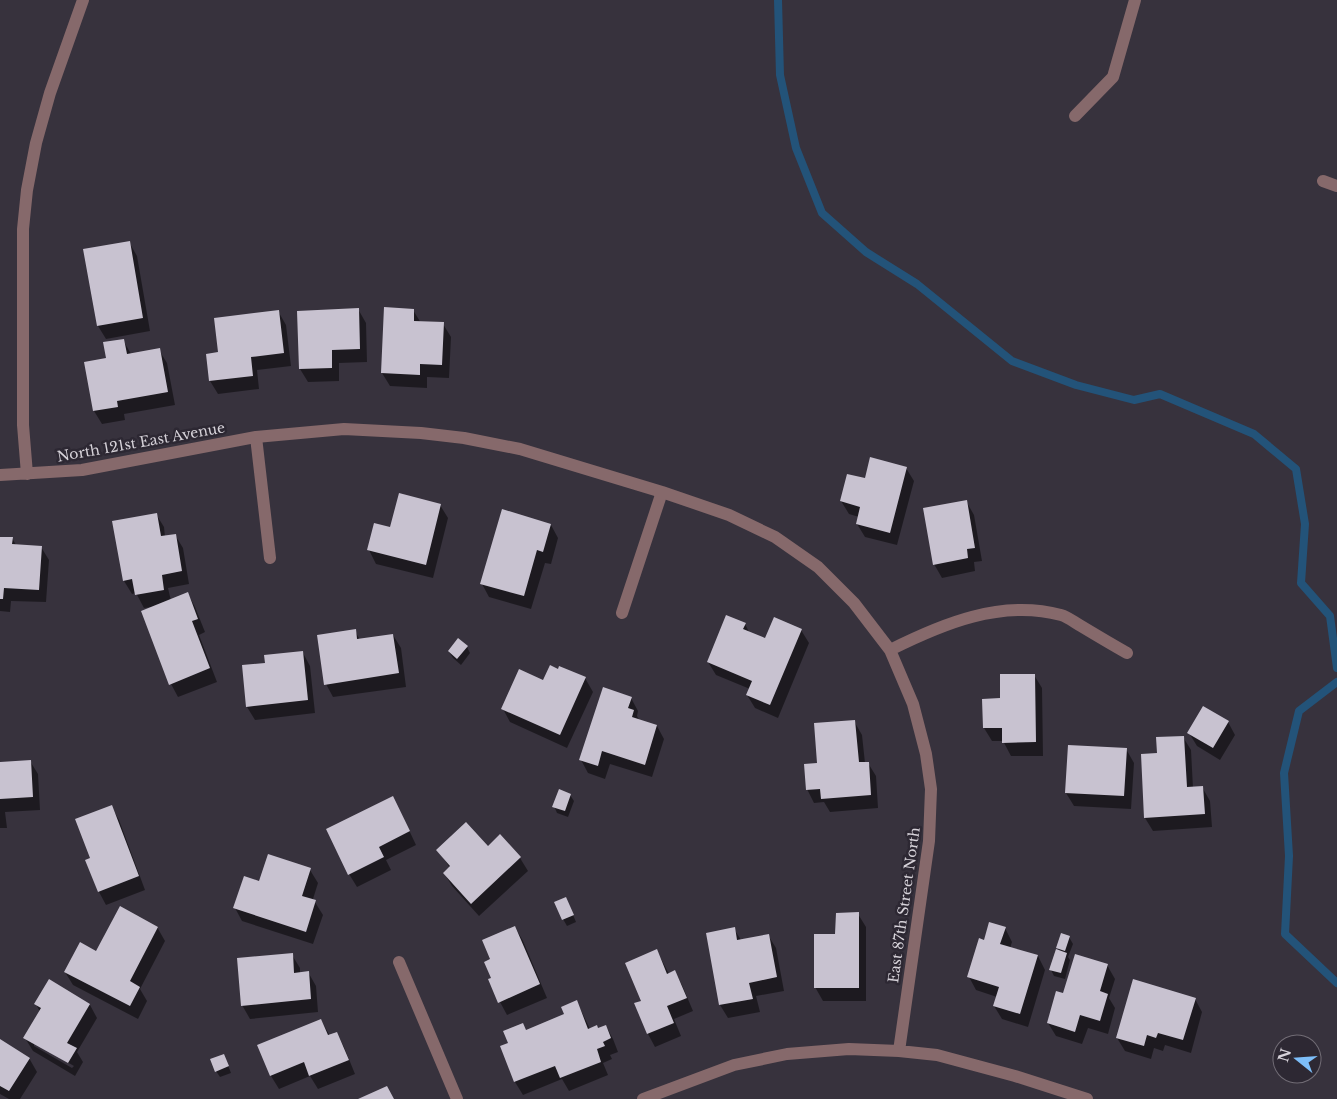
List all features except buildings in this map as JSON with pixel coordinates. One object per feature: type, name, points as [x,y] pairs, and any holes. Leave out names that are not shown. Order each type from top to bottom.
[{"type":"street","points":[[27,474],[23,425],[23,229],[27,190],[36,143],[50,93],[83,0]]},
{"type":"street","points":[[1075,116],[1113,77],[1135,0]]},
{"type":"street","points":[[1323,181],[1337,186]]},
{"type":"street","name":"North 121st East Avenue","points":[[0,475],[82,470],[256,437],[344,429],[421,433],[464,438],[520,449],[662,492],[729,515],[774,537],[818,567],[854,604],[890,650]]},
{"type":"street","points":[[256,437],[270,558]]},
{"type":"street","points":[[622,613],[662,492]]},
{"type":"street","points":[[890,650],[962,618],[1001,611],[1034,611],[1062,615],[1127,653]]},
{"type":"street","name":"East 87th Street North","points":[[890,650],[913,704],[926,754],[931,789],[929,841],[899,1051]]},
{"type":"street","points":[[399,962],[457,1099]]},
{"type":"street","points":[[643,1099],[734,1064],[778,1056],[849,1049],[937,1055],[1015,1076],[1087,1099]]},
{"type":"waterway","points":[[778,0],[780,75],[796,148],[822,213],[866,252],[917,284],[1012,361],[1076,385],[1134,400],[1160,394],[1254,434],[1296,469],[1305,524],[1301,583],[1330,616],[1337,668]]},
{"type":"waterway","points":[[1337,682],[1299,711],[1284,773],[1289,856],[1285,934],[1337,983]]}]
